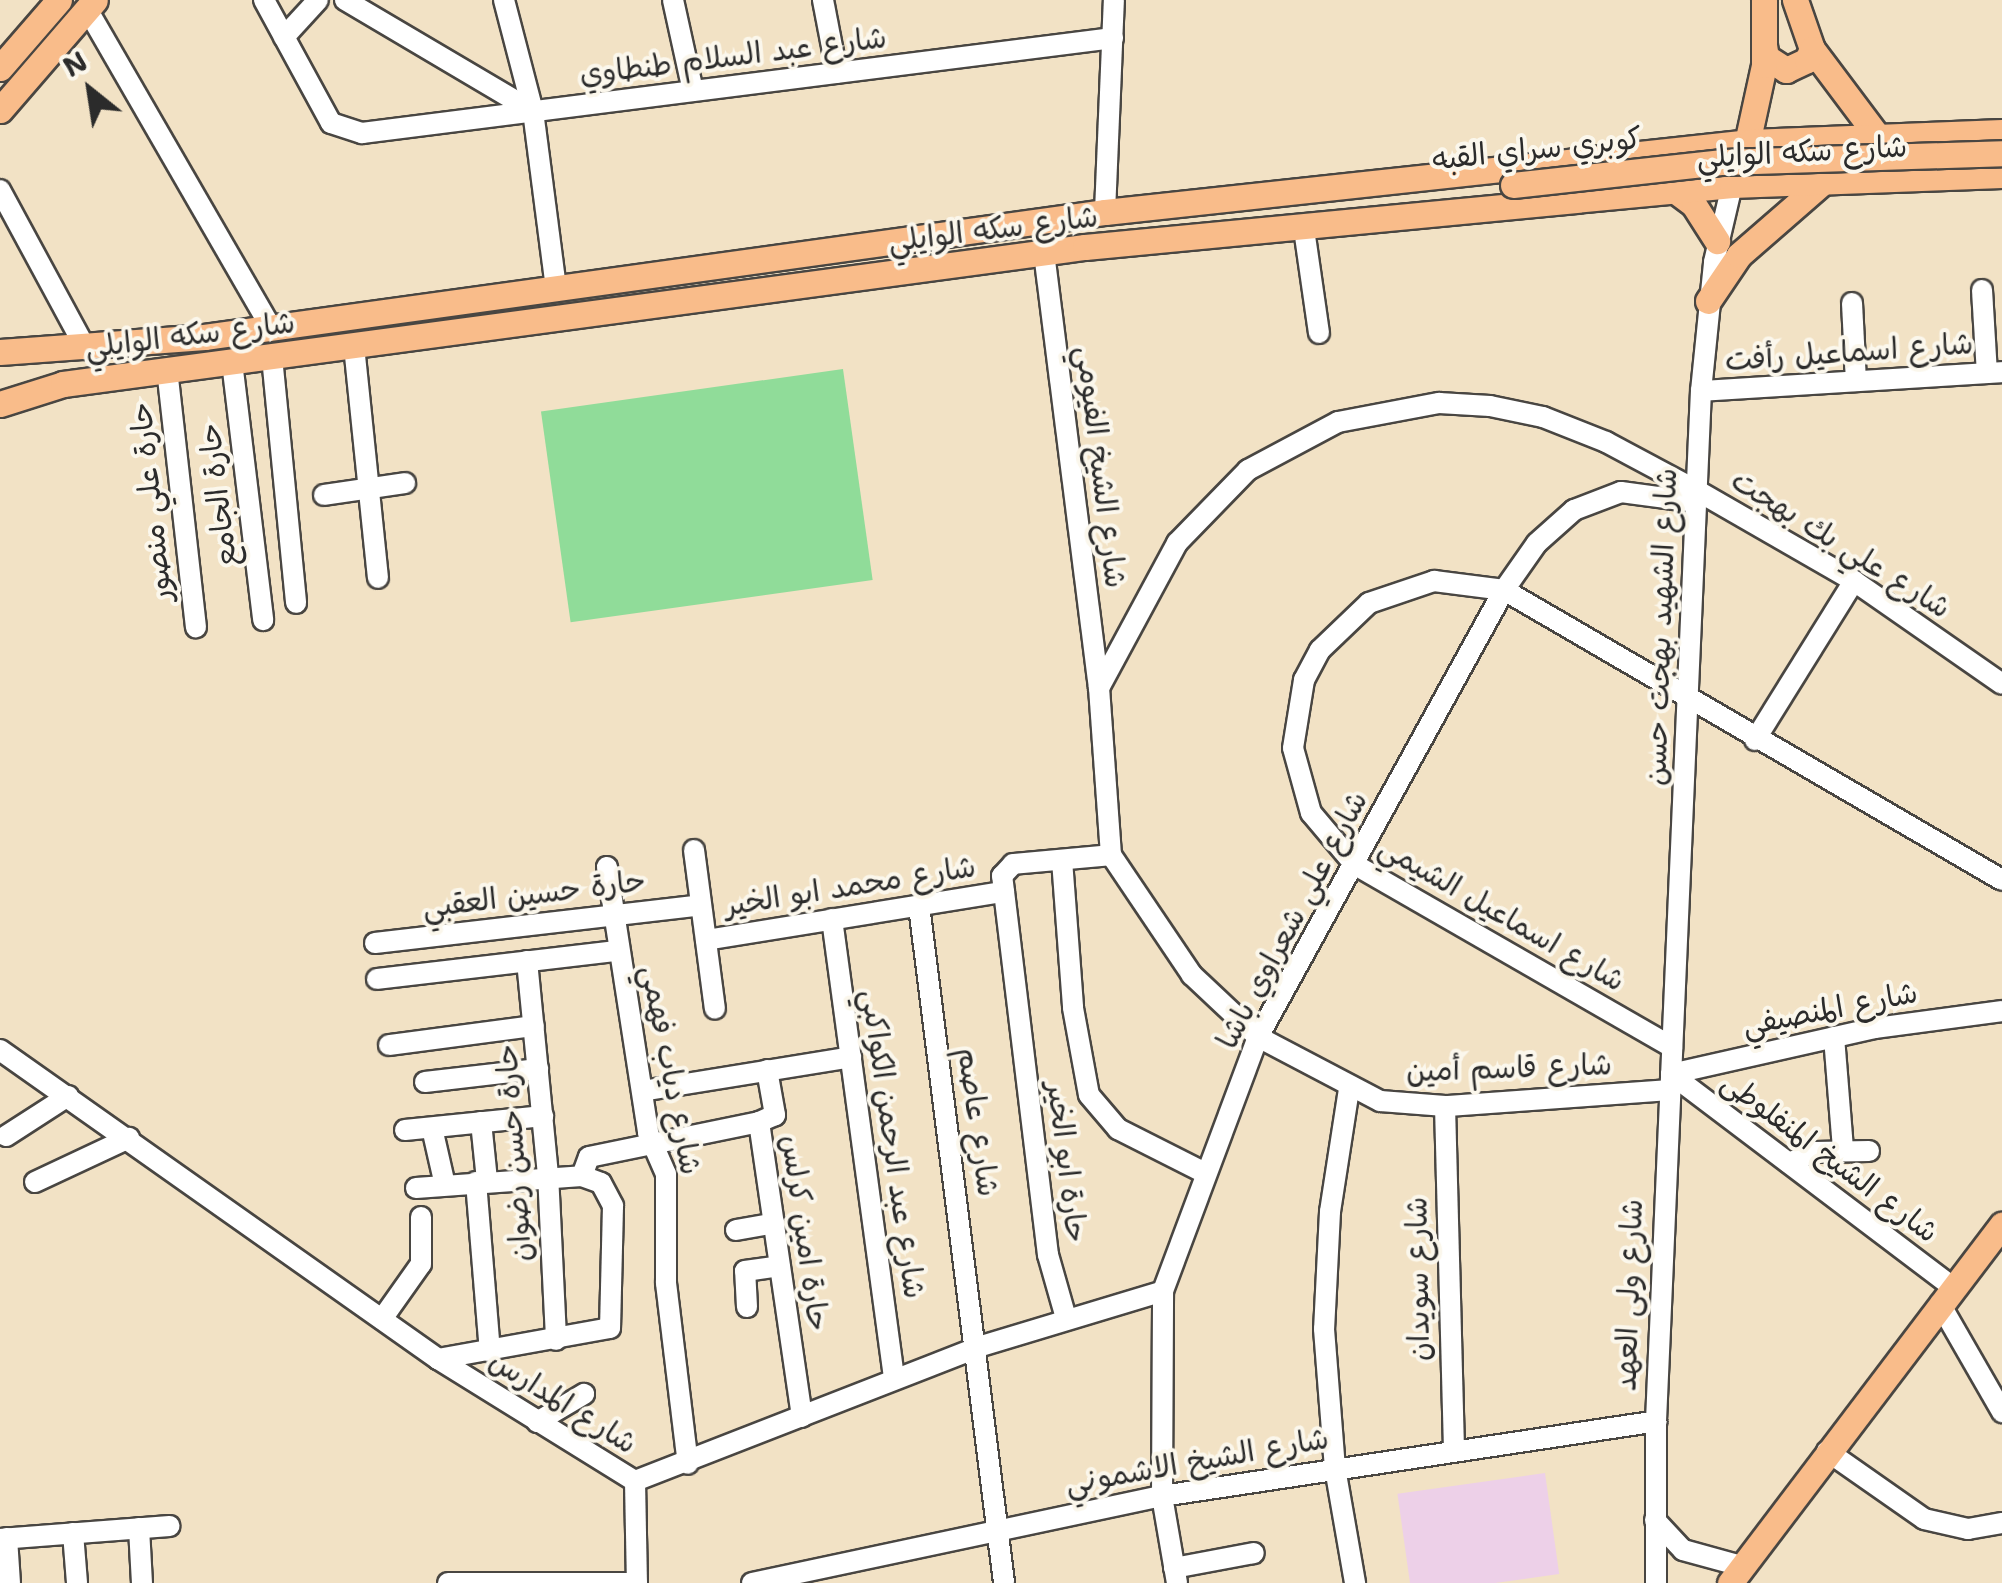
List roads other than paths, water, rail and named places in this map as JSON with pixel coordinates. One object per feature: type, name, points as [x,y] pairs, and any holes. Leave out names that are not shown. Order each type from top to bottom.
[{"type":"main road","points":[[0,66],[58,0]]},
{"type":"main road","points":[[1732,185],[1750,142],[1764,45],[1764,0]]},
{"type":"main road","points":[[1795,0],[1812,50],[1878,136]]},
{"type":"main road","points":[[0,110],[91,4]]},
{"type":"main road","points":[[1764,45],[1774,66],[1786,70],[1797,68],[1812,50]]},
{"type":"main road","name":"شارع سكه الوايلي","points":[[0,352],[73,351],[271,328],[1105,212],[1750,142],[2002,132]]},
{"type":"main road","name":"كوبري سراي القبه","points":[[1085,247],[1155,221],[1723,162],[2002,153]]},
{"type":"main road","name":"شارع سكه الوايلي","points":[[0,404],[63,384],[1085,247],[1732,185],[2002,175]]},
{"type":"main road","points":[[1708,301],[1739,255],[1823,182]]},
{"type":"main road","points":[[1676,192],[1694,205],[1717,241]]},
{"type":"main road","points":[[0,369],[73,351]]},
{"type":"main road","points":[[0,388],[63,384]]},
{"type":"main road","points":[[1735,1574],[2002,1225]]},
{"type":"street","points":[[264,0],[284,37],[318,0]]},
{"type":"street","points":[[345,0],[534,112]]},
{"type":"street","points":[[504,0],[534,112],[556,288]]},
{"type":"street","points":[[672,0],[693,91]]},
{"type":"street","points":[[823,0],[837,73]]},
{"type":"street","points":[[1105,212],[1114,0]]},
{"type":"street","points":[[91,4],[271,328]]},
{"type":"street","name":"شارع عبد السلام طنطاوي","points":[[284,37],[331,123],[362,133],[1112,38]]},
{"type":"street","name":"شارع الشهيد بهجت حسن","points":[[1671,1082],[1700,391],[1717,241],[1732,185]]},
{"type":"street","points":[[0,190],[73,351]]},
{"type":"street","points":[[1304,229],[1319,333]]},
{"type":"street","name":"شارع الشيخ الفيومي","points":[[1044,253],[1099,688]]},
{"type":"street","points":[[1982,290],[1995,373]]},
{"type":"street","points":[[1852,303],[1856,381]]},
{"type":"street","points":[[354,346],[378,578]]},
{"type":"street","points":[[272,357],[296,603]]},
{"type":"street","name":"حارة الجامع","points":[[232,362],[263,620]]},
{"type":"street","name":"حارة علي منصور","points":[[167,369],[196,627]]},
{"type":"street","name":"شارع اسماعيل رأفت","points":[[1700,391],[1995,373]]},
{"type":"street","points":[[1099,688],[1177,542],[1209,504],[1276,452],[1338,422],[1422,405],[1490,406],[1543,416],[1606,442],[1696,496]]},
{"type":"street","points":[[324,494],[405,483]]},
{"type":"street","name":"شارع علي شعراوي باشا","points":[[1176,1576],[1162,1496],[1162,1290],[1258,1037],[1504,590],[1554,525],[1596,499],[1634,492],[1696,496]]},
{"type":"street","name":"شارع علي بك بهجت","points":[[1696,496],[1854,582],[2002,684]]},
{"type":"street","name":"شارع اسماعيل الشيمي","points":[[1672,1047],[1356,865],[1311,813],[1295,765],[1294,714],[1320,650],[1369,603],[1400,589],[1468,581],[1504,590],[1688,702],[2002,880]]},
{"type":"street","points":[[1755,740],[1854,582]]},
{"type":"street","name":"شارع قاسم أمين","points":[[1099,688],[1110,855],[1160,937],[1258,1037],[1349,1090],[1412,1106],[1445,1106],[1671,1082]]},
{"type":"street","points":[[694,850],[714,1009]]},
{"type":"street","points":[[1004,892],[1004,868],[1110,855]]},
{"type":"street","points":[[1062,860],[1073,1008],[1090,1095],[1118,1129],[1205,1173]]},
{"type":"street","name":"شارع دياب فهمي","points":[[606,867],[652,1143],[666,1174],[666,1283],[688,1464]]},
{"type":"street","name":"شارع محمد ابو الخير","points":[[706,940],[1004,892]]},
{"type":"street","name":"حارة ابو الخير","points":[[1004,892],[1048,1255],[1066,1318]]},
{"type":"street","name":"حارة حسين العقبي","points":[[375,943],[701,905]]},
{"type":"street","name":"شارع عاصم","points":[[918,906],[978,1347],[1004,1583]]},
{"type":"street","name":"شارع عبد الرحمن الكواكبي","points":[[832,919],[894,1378]]},
{"type":"street","points":[[549,923],[554,958]]},
{"type":"street","points":[[377,979],[617,951]]},
{"type":"street","name":"حارة حسن رضوان","points":[[527,961],[548,1174],[556,1340]]},
{"type":"street","name":"شارع المنصيفي","points":[[1671,1082],[1834,1037],[2002,1011]]},
{"type":"street","points":[[390,1045],[534,1026]]},
{"type":"street","points":[[1834,1037],[1843,1148]]},
{"type":"street","name":"شارع المدارس","points":[[0,1050],[438,1359],[635,1480],[688,1464],[978,1347],[1162,1290]]},
{"type":"street","points":[[642,1090],[850,1057]]},
{"type":"street","points":[[425,1082],[538,1069]]},
{"type":"street","name":"حارة امين كرلس","points":[[767,1070],[775,1115],[758,1122],[802,1417]]},
{"type":"street","name":"شارع الشيخ المنفلوطى","points":[[1671,1082],[1789,1163],[1946,1296]]},
{"type":"street","name":"شارع ولى العهد","points":[[1656,1583],[1656,1421],[1671,1082]]},
{"type":"street","points":[[1349,1090],[1325,1270],[1336,1468],[1356,1583]]},
{"type":"street","points":[[6,1136],[68,1096]]},
{"type":"street","name":"شارع سويدان","points":[[1445,1106],[1454,1450]]},
{"type":"street","points":[[405,1130],[543,1116]]},
{"type":"street","points":[[481,1122],[490,1351]]},
{"type":"street","points":[[438,1359],[604,1332],[614,1316],[613,1206],[592,1180],[590,1157],[758,1122]]},
{"type":"street","points":[[432,1128],[445,1186]]},
{"type":"street","points":[[34,1182],[129,1138]]},
{"type":"street","points":[[1789,1163],[1843,1148],[1869,1151]]},
{"type":"street","points":[[416,1188],[548,1174],[592,1180]]},
{"type":"street","points":[[382,1319],[421,1264],[421,1218]]},
{"type":"street","points":[[736,1230],[774,1224]]},
{"type":"street","points":[[747,1308],[745,1271],[780,1266]]},
{"type":"street","points":[[1946,1296],[2002,1412]]},
{"type":"street","points":[[537,1422],[584,1394]]},
{"type":"street","name":"شارع الشيخ الاشموني","points":[[752,1583],[797,1579],[996,1527],[1162,1496],[1656,1421]]},
{"type":"street","points":[[1828,1452],[1924,1520],[1968,1529],[2002,1524]]},
{"type":"street","points":[[448,1583],[637,1583],[635,1480]]},
{"type":"street","points":[[1655,1520],[1701,1559],[1735,1574]]},
{"type":"street","points":[[10,1583],[4,1538],[170,1526]]},
{"type":"street","points":[[139,1528],[142,1583]]},
{"type":"street","points":[[73,1533],[77,1583]]},
{"type":"street","points":[[1176,1576],[1254,1553]]}]
